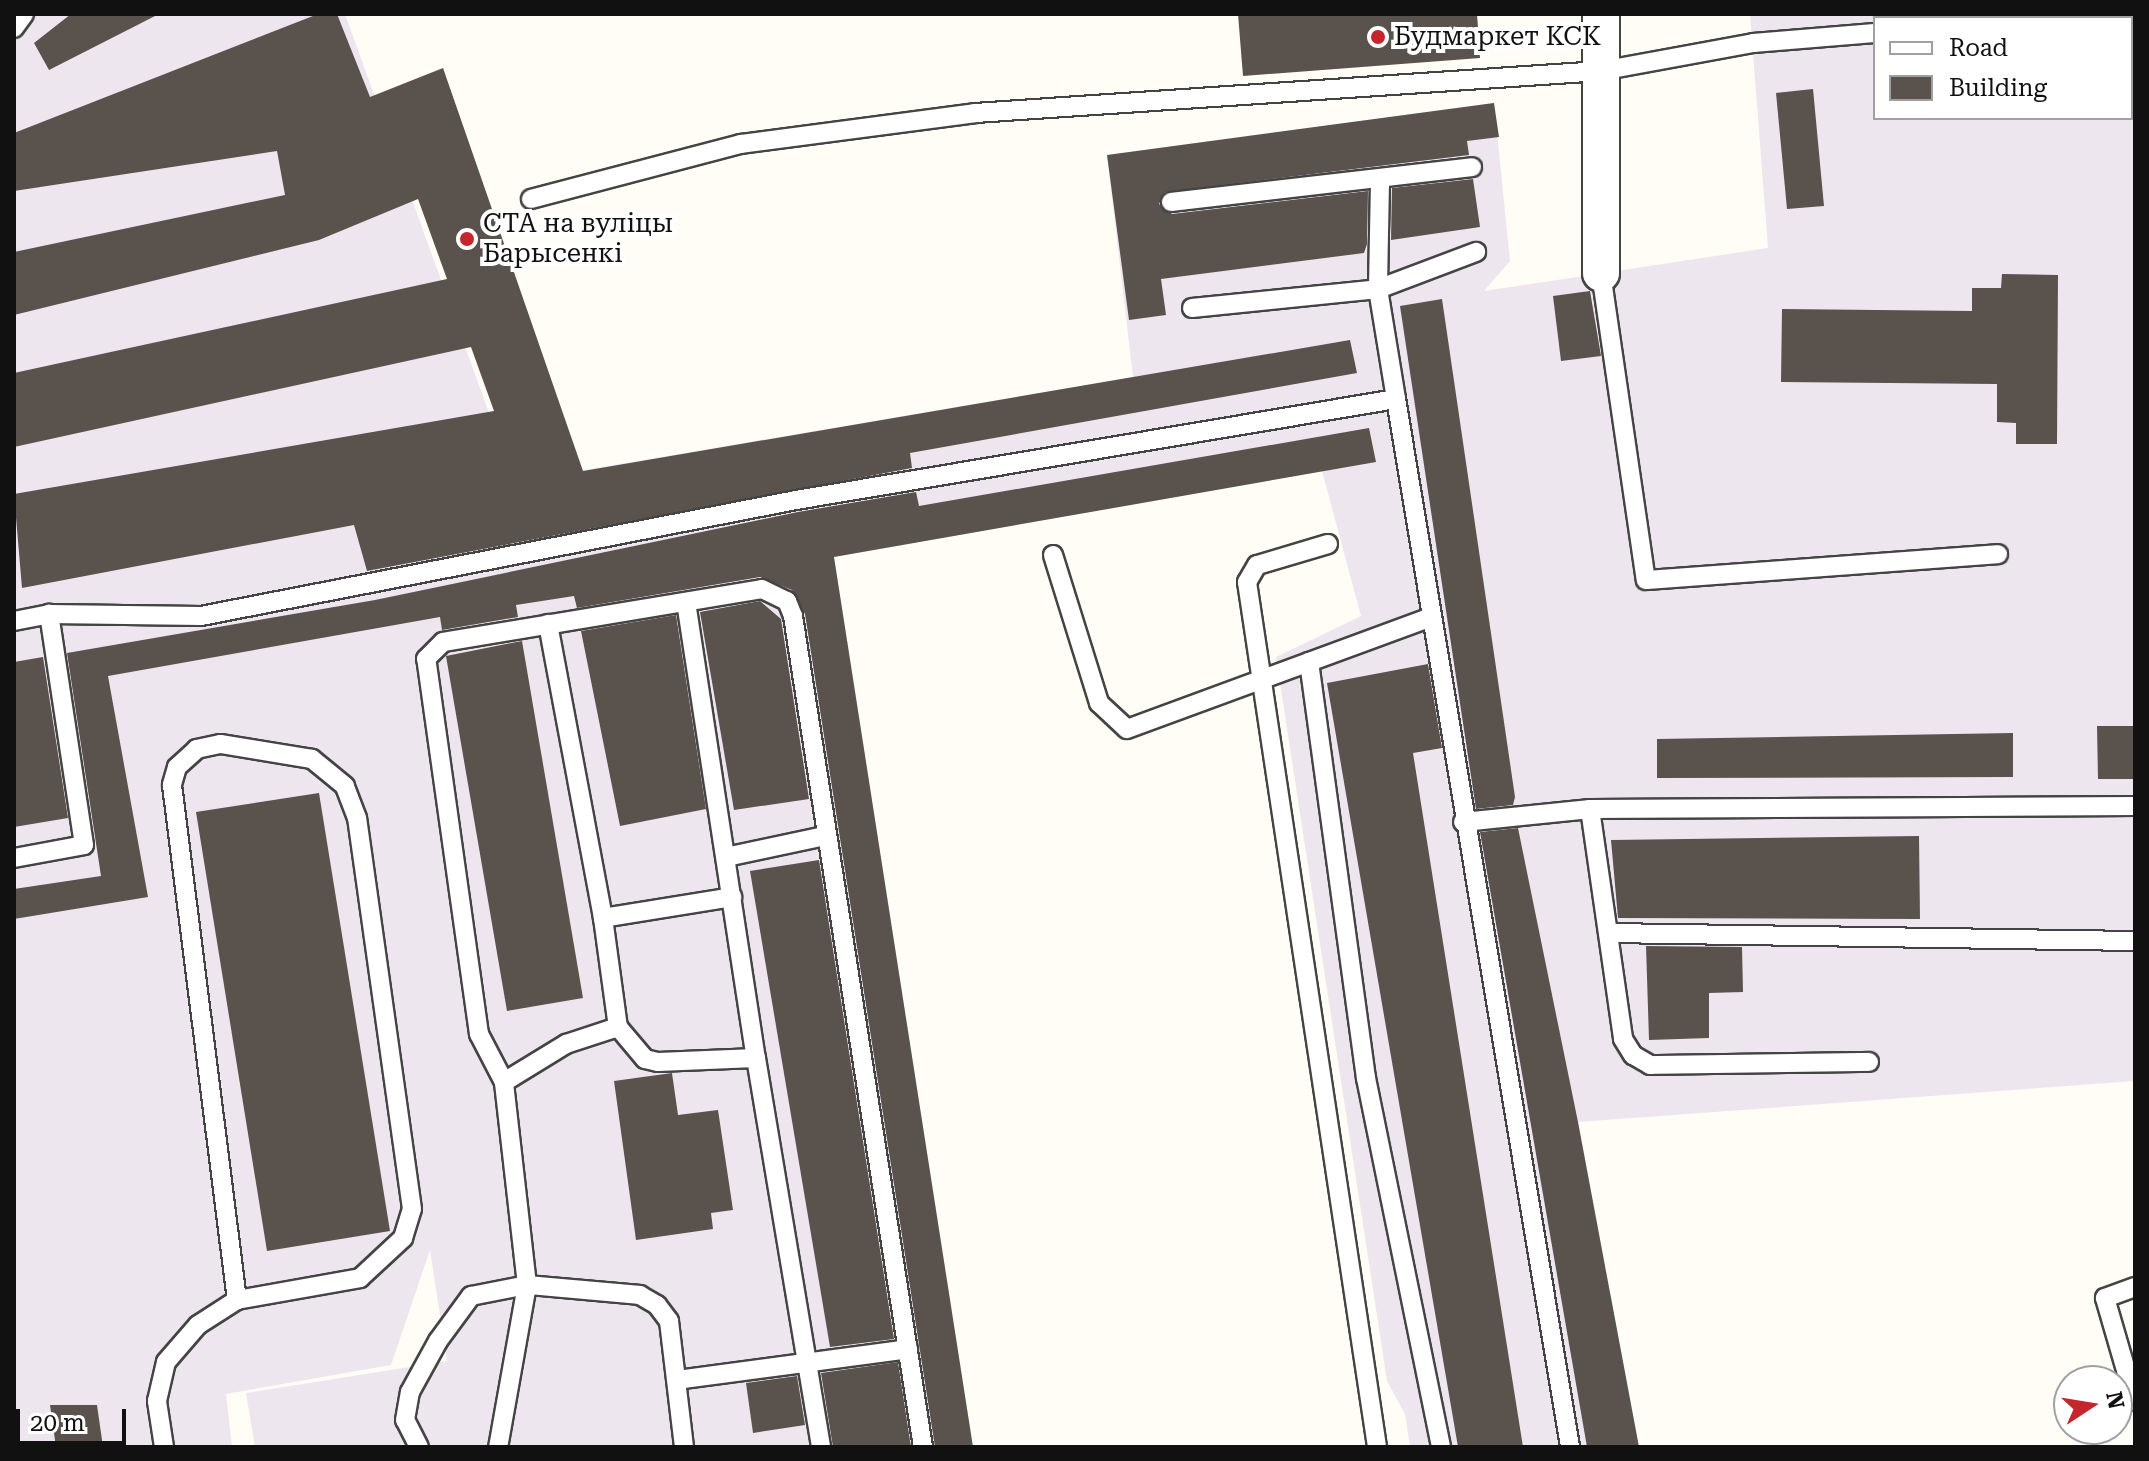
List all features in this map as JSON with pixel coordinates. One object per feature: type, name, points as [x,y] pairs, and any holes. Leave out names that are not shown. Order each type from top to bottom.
[{"type":"street","points":[[1601,14],[1601,273]]},
{"type":"lane","points":[[14,28],[24,14]]},
{"type":"lane","points":[[531,199],[741,144],[975,113],[1601,71],[1753,43],[1873,33]]},
{"type":"lane","points":[[1171,202],[1380,182],[1472,167]]},
{"type":"lane","points":[[1380,182],[1378,289],[1463,822],[1570,1447]]},
{"type":"lane","points":[[1192,308],[1378,289],[1476,252]]},
{"type":"lane","points":[[1601,273],[1646,580],[1998,554]]},
{"type":"lane","points":[[14,621],[49,614],[201,616],[796,500],[1396,399]]},
{"type":"lane","points":[[1328,544],[1249,571],[1262,679],[1377,1447]]},
{"type":"lane","points":[[1053,555],[1110,720],[1144,727],[1262,679],[1431,617]]},
{"type":"lane","points":[[498,1447],[527,1285],[504,1082],[479,1034],[426,659],[443,642],[762,589],[787,601],[923,1447]]},
{"type":"lane","points":[[686,602],[756,1058],[821,1447]]},
{"type":"lane","points":[[14,858],[84,845],[49,614]]},
{"type":"lane","points":[[548,624],[603,918],[618,1027],[645,1059],[658,1062],[756,1058]]},
{"type":"lane","points":[[1309,662],[1366,1078],[1441,1447]]},
{"type":"lane","points":[[164,1447],[157,1401],[166,1362],[198,1325],[237,1300],[360,1278],[403,1238],[412,1209],[357,818],[345,786],[312,759],[220,744],[197,749],[177,767],[172,785],[237,1300]]},
{"type":"lane","points":[[1463,822],[1590,809],[2135,806]]},
{"type":"lane","points":[[1590,809],[1623,1039],[1650,1065],[1869,1062]]},
{"type":"lane","points":[[726,857],[825,836]]},
{"type":"lane","points":[[603,918],[732,897]]},
{"type":"lane","points":[[1608,933],[2135,941]]},
{"type":"lane","points":[[504,1082],[566,1044],[618,1027]]},
{"type":"lane","points":[[419,1447],[405,1420],[410,1392],[438,1341],[471,1296],[527,1285],[640,1295],[657,1305],[669,1321],[684,1447]]},
{"type":"lane","points":[[2135,1287],[2105,1298],[2135,1401]]},
{"type":"lane","points":[[677,1380],[908,1349]]},
{"type":"shaded area","points":[[14,14],[345,14],[514,482],[1133,377],[1107,155],[1494,103],[1510,261],[1484,291],[1768,248],[1750,14],[2135,14],[2135,1081],[1578,1122],[1639,1447],[1410,1447],[1405,1414],[1387,1381],[1276,657],[1361,616],[1322,471],[834,557],[973,1447],[255,1447],[246,1393],[447,1361],[430,1250],[391,1365],[226,1394],[232,1447],[14,1447]]},
{"type":"building","points":[[71,14],[159,14],[49,70],[34,43]]},
{"type":"building","points":[[318,14],[337,14],[370,97],[443,68],[583,471],[1350,340],[1357,373],[910,453],[912,468],[367,571],[354,525],[22,588],[14,494],[494,411],[471,347],[14,447],[14,373],[447,279],[418,199],[319,240],[14,315],[14,252],[285,195],[277,151],[14,191],[14,133]]},
{"type":"building","name":"Будмаркет КСК","points":[[1238,14],[1477,14],[1480,58],[1243,76]]},
{"type":"building","points":[[1813,89],[1824,206],[1787,209],[1776,93]]},
{"type":"building","points":[[1494,103],[1499,137],[1467,141],[1469,155],[1165,192],[1159,204],[1172,214],[1368,191],[1367,244],[1364,253],[1161,279],[1166,315],[1129,320],[1107,155]]},
{"type":"building","points":[[1473,179],[1480,227],[1391,240],[1392,188]]},
{"type":"building","points":[[2002,274],[2058,275],[2057,444],[2016,444],[2016,423],[1997,422],[1997,384],[1781,382],[1782,309],[1972,311],[1972,288],[2001,288]]},
{"type":"building","points":[[1590,291],[1601,356],[1561,361],[1553,296]]},
{"type":"building","points":[[1442,299],[1515,797],[1513,805],[1476,809],[1400,306]]},
{"type":"building","points":[[1369,428],[1376,462],[834,557],[973,1447],[935,1447],[805,614],[792,590],[760,577],[577,608],[574,596],[516,605],[518,617],[442,630],[440,617],[108,676],[148,897],[14,919],[14,889],[101,876],[67,653],[375,600],[798,512],[916,492],[919,506]]},
{"type":"building","points":[[760,601],[781,619],[809,799],[734,810],[700,612]]},
{"type":"building","points":[[676,615],[706,809],[620,826],[581,631]]},
{"type":"building","points":[[522,641],[583,998],[507,1011],[446,656]]},
{"type":"building","points":[[43,657],[68,818],[14,827],[14,662]]},
{"type":"building","points":[[1428,664],[1442,748],[1413,753],[1523,1447],[1458,1447],[1327,683]]},
{"type":"building","points":[[2097,726],[2135,726],[2135,779],[2098,779]]},
{"type":"building","points":[[2013,733],[2013,777],[1657,778],[1657,739]]},
{"type":"building","points":[[319,793],[390,1231],[267,1251],[196,812]]},
{"type":"building","points":[[1518,828],[1578,1122],[1639,1447],[1587,1447],[1480,832]]},
{"type":"building","points":[[1919,836],[1920,919],[1618,918],[1611,840]]},
{"type":"building","points":[[819,860],[894,1339],[830,1347],[750,871]]},
{"type":"building","points":[[1646,946],[1742,947],[1743,992],[1709,993],[1709,1038],[1649,1040]]},
{"type":"building","points":[[672,1073],[678,1115],[718,1110],[733,1210],[711,1213],[713,1229],[636,1240],[614,1081]]},
{"type":"building","points":[[898,1362],[911,1447],[833,1447],[821,1373]]},
{"type":"building","points":[[797,1376],[805,1425],[753,1433],[746,1383]]},
{"type":"building","points":[[50,1405],[97,1405],[103,1447],[56,1447]]},
{"type":"place","name":"Будмаркет КСК","points":[[1378,37]]},
{"type":"place","name":"СТА на вуліцы Барысенкі","points":[[467,239]]}]
